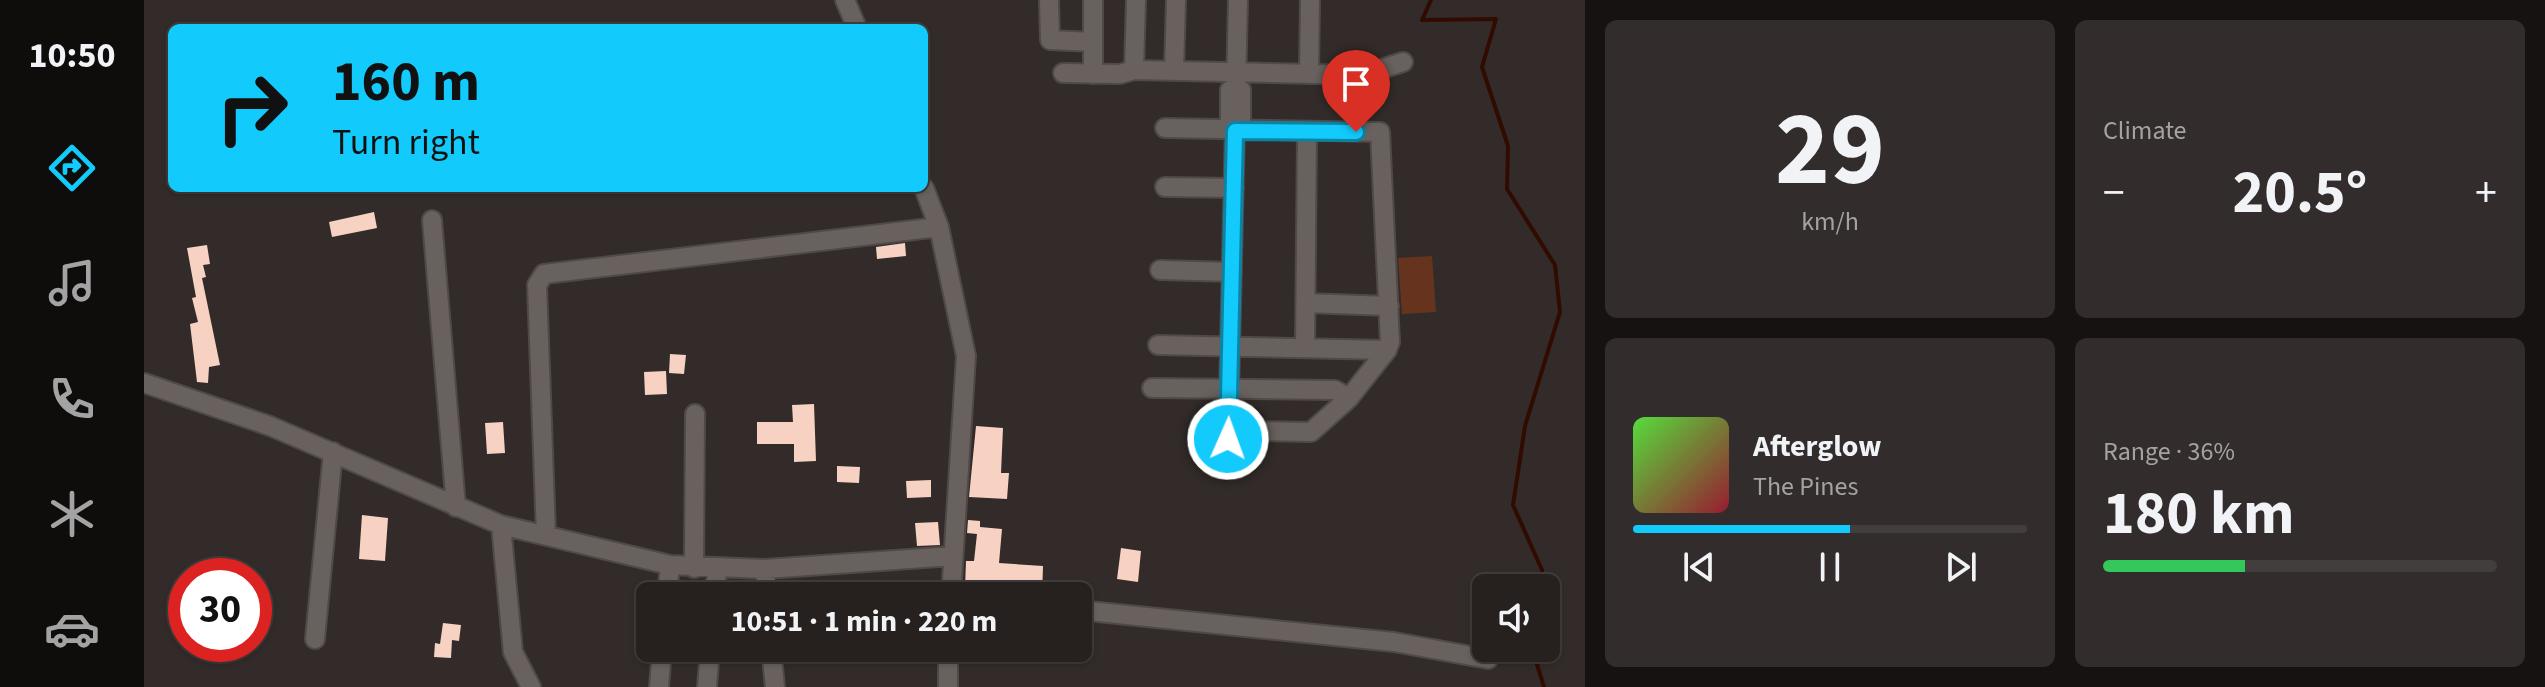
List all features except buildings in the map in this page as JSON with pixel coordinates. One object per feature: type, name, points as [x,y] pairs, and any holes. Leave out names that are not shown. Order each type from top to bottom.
[{"type":"street","points":[[845,0],[855,24]]},
{"type":"street","points":[[1049,0],[1050,40],[1093,42]]},
{"type":"street","points":[[1093,0],[1093,74]]},
{"type":"street","points":[[1134,70],[1136,0]]},
{"type":"street","points":[[1174,71],[1176,0]]},
{"type":"street","points":[[1228,439],[1235,128],[1230,121],[1230,90],[1236,81],[1238,0]]},
{"type":"street","points":[[1309,74],[1310,0]]},
{"type":"street","points":[[1063,73],[1174,71],[1236,81],[1309,74],[1363,75],[1403,62]]},
{"type":"street","points":[[1165,128],[1380,132],[1389,306],[1387,350],[1349,398],[1311,432],[1260,431],[1228,412]]},
{"type":"street","points":[[1305,348],[1307,132]]},
{"type":"street","points":[[1165,187],[1234,188]]},
{"type":"street","points":[[926,192],[939,227],[966,356],[953,556],[954,582]]},
{"type":"street","points":[[432,220],[456,507]]},
{"type":"street","points":[[546,535],[537,285],[544,274],[939,227]]},
{"type":"street","points":[[1160,270],[1232,272]]},
{"type":"street","points":[[1306,303],[1389,306]]},
{"type":"street","points":[[1158,345],[1387,350]]},
{"type":"street","points":[[144,383],[333,452],[501,525],[670,565],[765,569],[953,556]]},
{"type":"street","points":[[1152,388],[1335,390],[1349,398]]},
{"type":"street","points":[[694,568],[695,414]]},
{"type":"street","points":[[315,639],[333,452]]},
{"type":"street","points":[[501,525],[513,652],[531,687]]},
{"type":"street","points":[[668,582],[670,565]]},
{"type":"street","points":[[716,582],[717,568]]},
{"type":"street","points":[[765,569],[766,582]]},
{"type":"street","points":[[1092,611],[1394,642],[1472,656]]},
{"type":"street","points":[[659,687],[661,662]]},
{"type":"street","points":[[707,687],[709,662]]},
{"type":"street","points":[[772,662],[775,687]]},
{"type":"street","points":[[948,662],[948,687]]},
{"type":"shaded area","points":[[1432,256],[1436,312],[1402,314],[1398,258]]},
{"type":"waterway","points":[[1431,0],[1422,20],[1496,19],[1482,67],[1508,146],[1507,189],[1555,265],[1560,312],[1525,426],[1513,505],[1542,574]]},
{"type":"waterway","points":[[1536,662],[1544,687]]},
{"type":"route","points":[[1228,439],[1235,131],[1356,132]]}]
